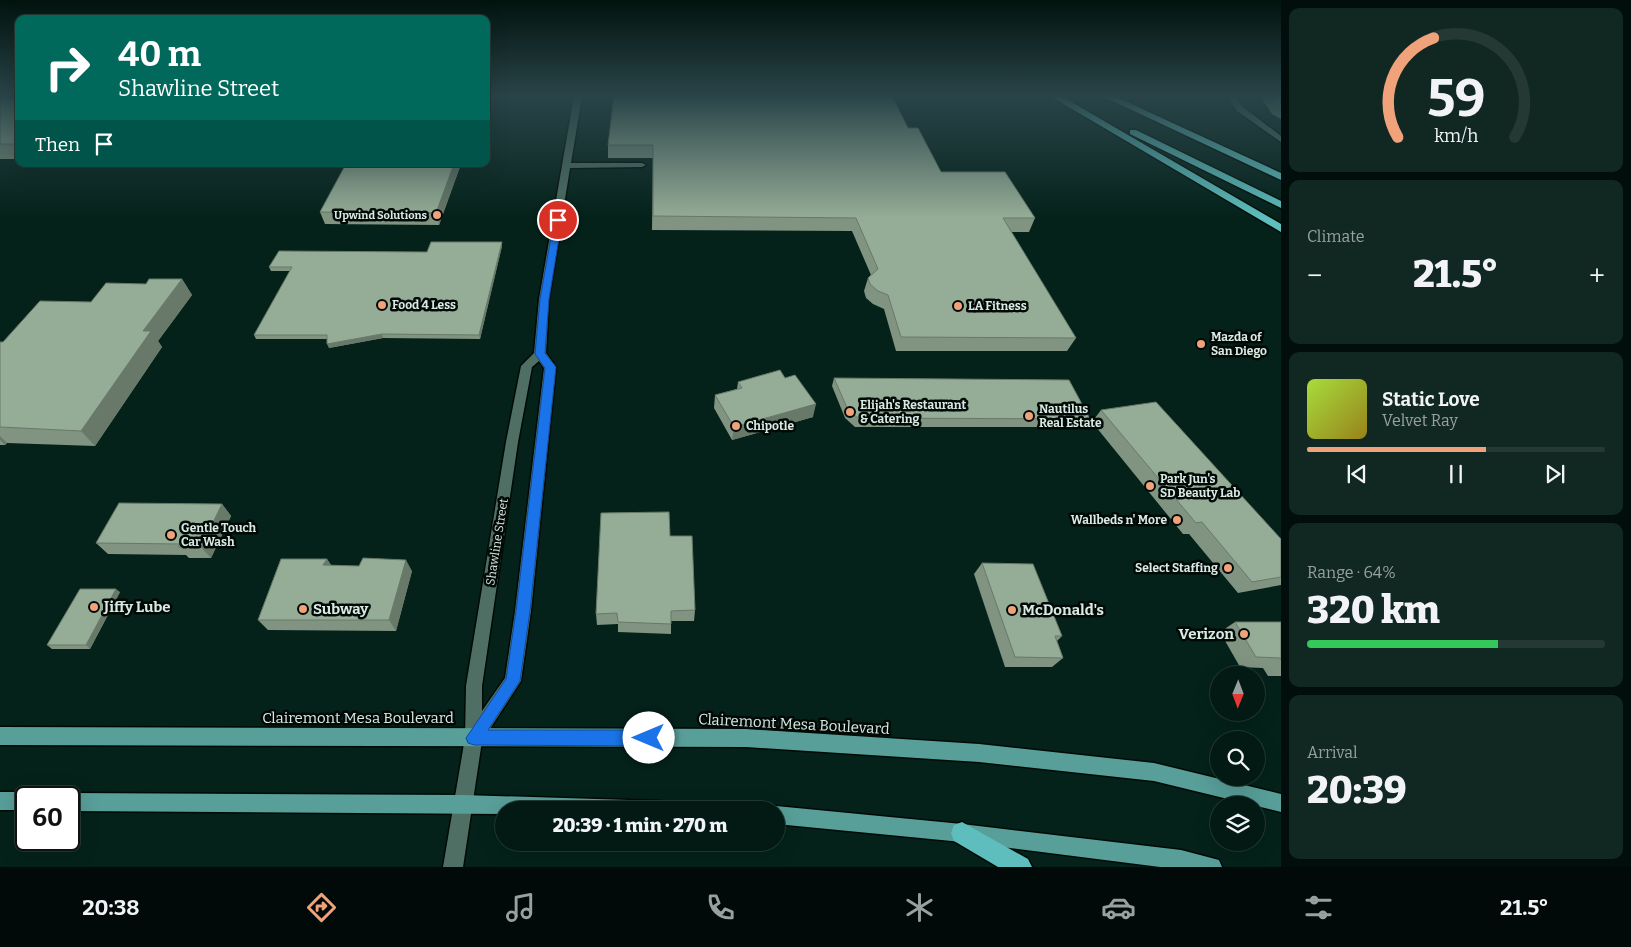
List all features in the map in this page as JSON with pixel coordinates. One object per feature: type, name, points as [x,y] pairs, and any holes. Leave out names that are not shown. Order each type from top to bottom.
[{"type":"highway","points":[[1123,136],[1281,228]]},
{"type":"highway","points":[[1142,136],[1281,205]]},
{"type":"highway","points":[[1193,136],[1281,177]]},
{"type":"highway","points":[[962,834],[1020,867]]},
{"type":"main road","name":"Clairemont Mesa Boulevard","points":[[0,736],[746,738],[979,752],[1154,772],[1281,803]]},
{"type":"main road","points":[[0,801],[15,802]]},
{"type":"main road","points":[[80,802],[495,805]]},
{"type":"main road","points":[[785,815],[1181,860],[1212,867]]},
{"type":"street","name":"Shawline Street","points":[[474,738],[513,681],[523,611],[550,367],[540,354],[544,299],[572,136]]},
{"type":"street","points":[[567,166],[642,165]]},
{"type":"street","name":"Shawline Street","points":[[453,867],[474,738],[474,686],[512,442],[527,366],[540,354]]},
{"type":"building","points":[[0,136],[15,136],[15,144],[0,144]]},
{"type":"building","points":[[609,136],[922,136],[941,172],[1005,172],[1035,218],[1003,218],[1076,338],[901,337],[888,295],[878,291],[870,284],[868,278],[878,269],[856,218],[653,216],[653,145],[608,145]]},
{"type":"building","points":[[344,167],[453,167],[436,213],[320,212]]},
{"type":"building","name":"Food 4 Less","points":[[431,242],[502,242],[479,335],[382,334],[327,344],[327,335],[254,335],[292,267],[269,267],[279,251],[427,252]]},
{"type":"building","points":[[149,279],[182,279],[143,331],[151,331],[81,431],[0,427],[0,342],[3,342],[40,301],[91,302],[106,283],[146,284]]},
{"type":"building","points":[[780,370],[785,378],[795,375],[816,404],[734,427],[715,395],[742,388],[738,382]]},
{"type":"building","points":[[834,378],[1069,380],[1090,419],[858,418],[848,410]]},
{"type":"building","points":[[1156,402],[1281,539],[1281,577],[1252,582],[1202,522],[1196,523],[1101,410]]},
{"type":"building","points":[[119,503],[222,504],[201,547],[178,547],[180,544],[96,543]]},
{"type":"building","points":[[669,512],[670,536],[692,536],[695,610],[671,611],[671,624],[618,622],[617,613],[596,614],[601,513]]},
{"type":"building","points":[[363,558],[406,560],[389,620],[258,620],[281,559],[327,559],[323,565],[359,566]]},
{"type":"building","name":"McDonald's","points":[[982,563],[1033,564],[1062,636],[1055,636],[1063,658],[1015,657]]},
{"type":"building","points":[[80,589],[116,589],[86,645],[47,645]]},
{"type":"building","points":[[1235,622],[1281,622],[1281,660],[1280,658],[1256,657]]},
{"type":"place","name":"Upwind Solutions","points":[[437,215]]},
{"type":"place","name":"Food 4 Less","points":[[382,305]]},
{"type":"place","name":"LA Fitness","points":[[958,306]]},
{"type":"place","name":"Mazda of San Diego","points":[[1201,344]]},
{"type":"place","name":"Elijah's Restaurant & Catering","points":[[850,412]]},
{"type":"place","name":"Nautilus Real Estate","points":[[1029,416]]},
{"type":"place","name":"Chipotle","points":[[736,426]]},
{"type":"place","name":"Park Jun's SD Beauty Lab","points":[[1150,486]]},
{"type":"place","name":"Wallbeds n' More","points":[[1177,520]]},
{"type":"place","name":"Gentle Touch Car Wash","points":[[171,535]]},
{"type":"place","name":"Select Staffing","points":[[1228,568]]},
{"type":"place","name":"Jiffy Lube","points":[[94,607]]},
{"type":"place","name":"Subway","points":[[303,609]]},
{"type":"place","name":"McDonald's","points":[[1012,610]]},
{"type":"place","name":"Verizon","points":[[1244,634]]},
{"type":"route","points":[[558,220],[544,299],[540,354],[550,367],[523,611],[513,681],[474,738],[649,738]]}]
